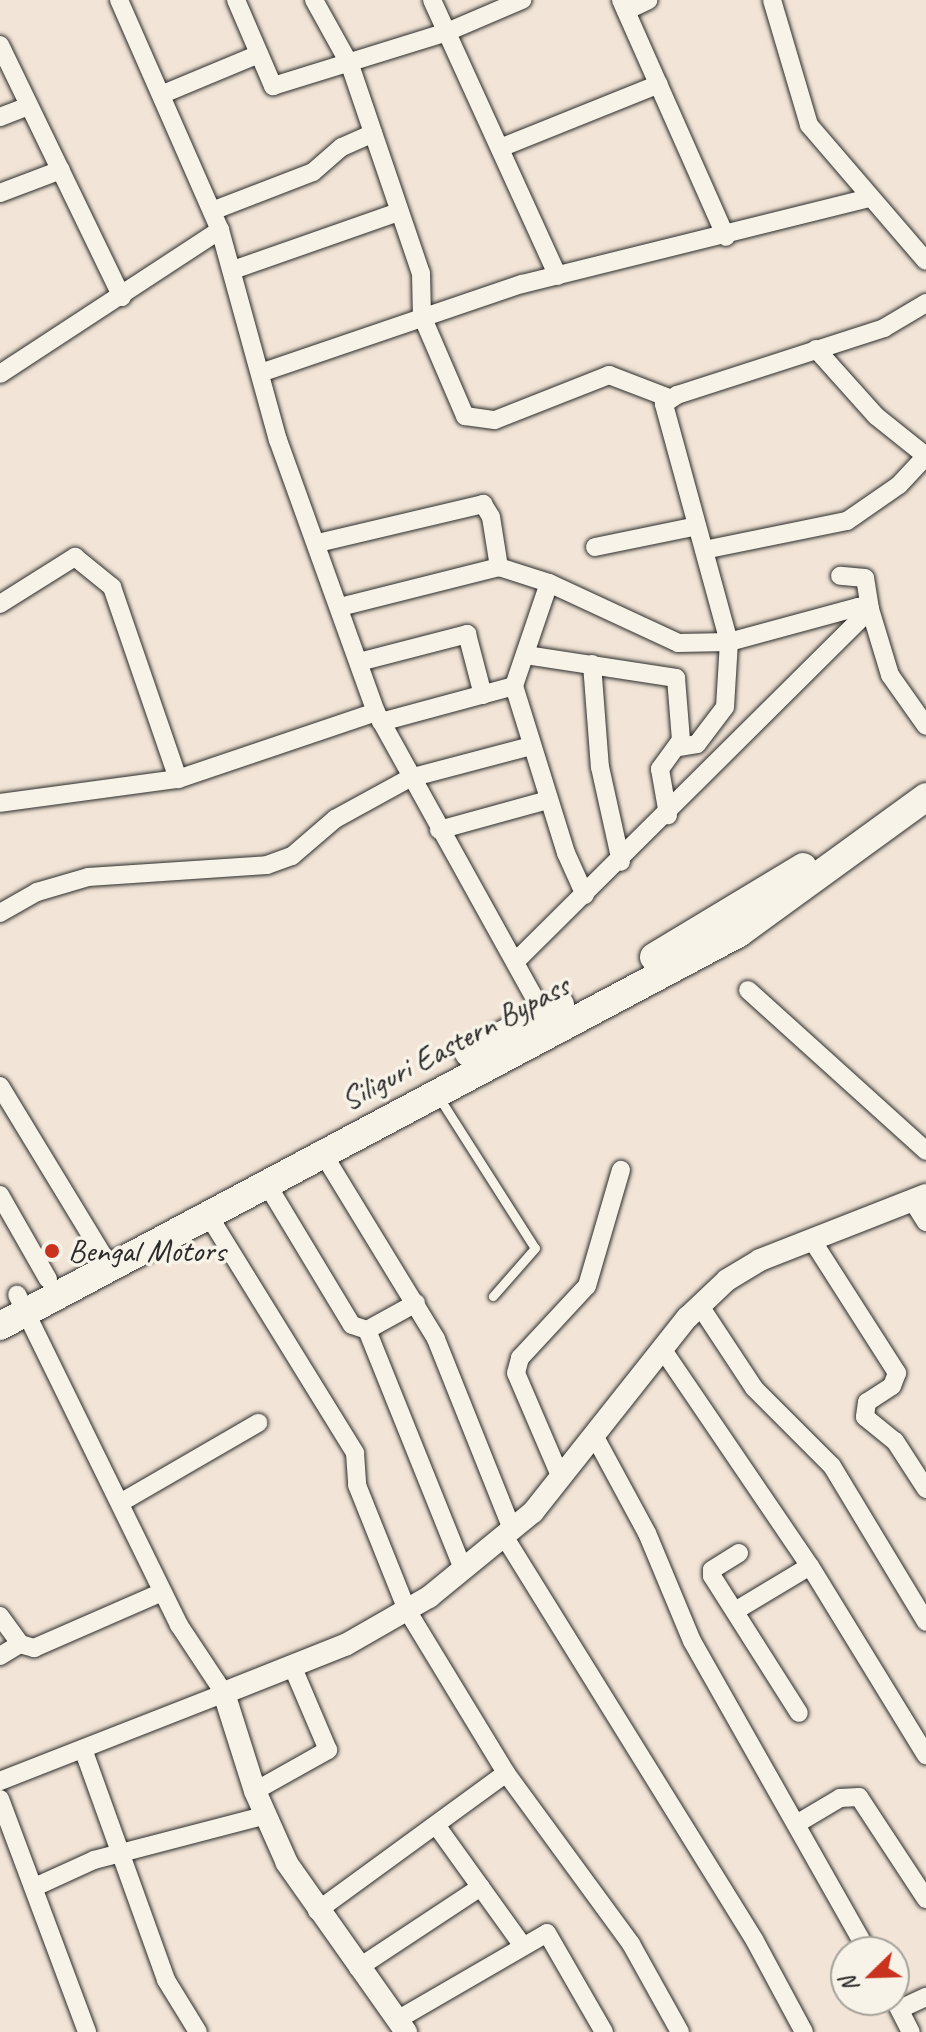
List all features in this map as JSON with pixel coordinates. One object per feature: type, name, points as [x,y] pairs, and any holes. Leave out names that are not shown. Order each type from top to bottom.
[{"type":"main road","name":"Siliguri Eastern Bypass","points":[[733,924],[926,778]]},
{"type":"main road","name":"Siliguri Eastern Bypass","points":[[15,1304],[663,963],[733,924],[926,797]]},
{"type":"main road","name":"Siliguri Eastern Bypass","points":[[0,1326],[15,1304],[48,1279],[105,1258],[207,1213],[435,1091],[548,1022]]},
{"type":"street","points":[[119,0],[163,94],[220,230],[301,503],[379,717],[410,778],[548,1022]]},
{"type":"street","points":[[236,0],[273,86],[350,65],[447,32],[520,0]]},
{"type":"street","points":[[314,0],[350,65],[421,273],[422,316],[471,420],[495,420],[609,375],[669,398],[898,323],[926,303]]},
{"type":"street","points":[[432,0],[558,276]]},
{"type":"street","points":[[649,0],[624,6],[726,237]]},
{"type":"street","points":[[772,0],[809,125],[926,261]]},
{"type":"street","points":[[0,45],[122,297]]},
{"type":"street","points":[[163,94],[259,54]]},
{"type":"street","points":[[500,148],[659,84]]},
{"type":"street","points":[[0,117],[29,106]]},
{"type":"street","points":[[212,211],[313,172],[342,147],[373,133]]},
{"type":"street","points":[[0,193],[61,170]]},
{"type":"street","points":[[263,372],[422,316],[558,276],[726,237],[870,198]]},
{"type":"street","points":[[233,270],[399,212]]},
{"type":"street","points":[[0,374],[220,230]]},
{"type":"street","points":[[704,550],[847,521],[899,485],[926,456],[867,407],[816,349]]},
{"type":"street","points":[[668,815],[661,761],[679,747],[704,738],[725,707],[729,642],[663,415],[669,398]]},
{"type":"street","points":[[318,543],[483,504],[491,517],[499,567]]},
{"type":"street","points":[[595,547],[697,526]]},
{"type":"street","points":[[0,604],[75,557],[112,587],[178,779]]},
{"type":"street","points":[[340,607],[499,567],[549,583],[655,637],[705,645],[729,642],[832,613],[870,609]]},
{"type":"street","points":[[840,576],[865,578],[870,609],[890,675],[926,726]]},
{"type":"street","points":[[549,583],[514,686],[548,800],[585,895]]},
{"type":"street","points":[[516,961],[668,815],[777,695],[870,609]]},
{"type":"street","points":[[359,662],[467,634],[483,695]]},
{"type":"street","points":[[526,655],[676,678],[679,747]]},
{"type":"street","points":[[592,664],[600,767],[621,862]]},
{"type":"street","points":[[0,803],[178,779],[379,717],[514,686]]},
{"type":"street","points":[[0,913],[37,892],[88,877],[171,867],[267,865],[292,856],[335,819],[410,778],[531,746]]},
{"type":"street","points":[[439,830],[548,800]]},
{"type":"street","points":[[748,990],[926,1151]]},
{"type":"street","points":[[0,1086],[105,1258]]},
{"type":"street","points":[[322,1152],[416,1303],[508,1532],[755,1941],[804,2032]]},
{"type":"street","points":[[561,1478],[516,1373],[520,1358],[587,1286],[621,1170]]},
{"type":"street","points":[[265,1181],[352,1325],[367,1330],[416,1303]]},
{"type":"street","points":[[0,1195],[48,1279]]},
{"type":"street","points":[[0,1781],[293,1668],[407,1610],[508,1532],[561,1478],[700,1306],[760,1260],[919,1198],[926,1222]]},
{"type":"street","points":[[207,1213],[355,1453],[357,1485],[407,1610],[506,1773],[631,1944],[675,2030]]},
{"type":"street","points":[[812,1240],[897,1373],[892,1386],[867,1402],[865,1417],[895,1441],[926,1489]]},
{"type":"street","points":[[15,1304],[120,1503],[162,1592],[224,1693],[255,1791],[317,1911],[401,2026],[542,1934],[552,1936],[604,2032]]},
{"type":"street","points":[[700,1306],[754,1388],[832,1466],[926,1622]]},
{"type":"street","points":[[367,1330],[463,1569]]},
{"type":"street","points":[[663,1350],[810,1566],[926,1755]]},
{"type":"street","points":[[120,1503],[258,1423]]},
{"type":"street","points":[[595,1437],[647,1533],[692,1641],[798,1823],[859,1936]]},
{"type":"street","points":[[739,1553],[711,1573],[799,1713]]},
{"type":"street","points":[[735,1611],[810,1566]]},
{"type":"street","points":[[0,1656],[20,1644],[58,1642],[162,1592]]},
{"type":"street","points":[[0,1616],[20,1644]]},
{"type":"street","points":[[255,1791],[328,1750],[293,1668]]},
{"type":"street","points":[[83,1749],[166,1980],[198,2032]]},
{"type":"street","points":[[317,1911],[506,1773]]},
{"type":"street","points":[[798,1823],[840,1798],[859,1797],[926,1899]]},
{"type":"street","points":[[0,1799],[37,1886],[87,2032]]},
{"type":"street","points":[[37,1886],[121,1853],[267,1815]]},
{"type":"street","points":[[436,1825],[523,1946]]},
{"type":"street","points":[[358,1968],[481,1887]]},
{"type":"lane","points":[[435,1091],[535,1248],[493,1296]]},
{"type":"place","name":"Bengal Motors","points":[[52,1251]]}]
